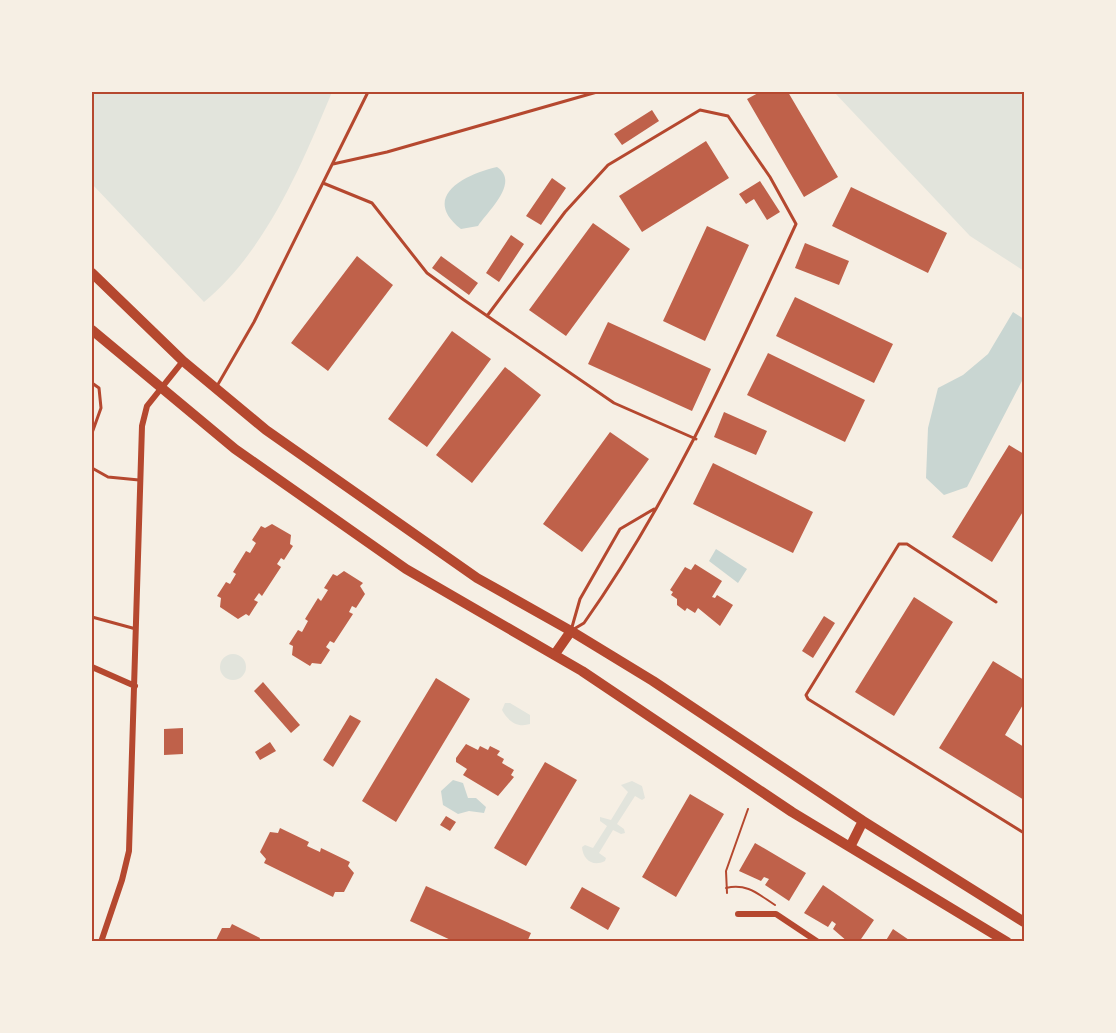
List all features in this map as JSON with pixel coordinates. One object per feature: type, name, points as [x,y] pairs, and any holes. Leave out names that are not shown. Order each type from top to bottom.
[{"type":"main road","points":[[92,273],[183,361],[266,430],[477,578],[571,630],[863,821],[1024,922]]},
{"type":"main road","points":[[92,330],[236,449],[406,569],[555,654],[692,747],[849,847],[1007,942]]},
{"type":"main road","points":[[555,654],[571,630]]},
{"type":"main road","points":[[849,847],[863,821]]},
{"type":"street","points":[[100,942],[122,880],[129,851],[144,413],[160,388],[183,361]]},
{"type":"street","points":[[92,667],[135,686]]},
{"type":"street","points":[[738,914],[776,914],[818,942]]},
{"type":"lane","points":[[216,387],[254,322],[368,92]]},
{"type":"lane","points":[[333,164],[387,152],[597,92]]},
{"type":"lane","points":[[487,316],[565,212],[608,165],[700,110],[728,116],[770,177],[796,224],[696,439],[639,542],[584,623],[571,630]]},
{"type":"lane","points":[[323,183],[372,202],[426,273],[487,316],[614,403],[696,439]]},
{"type":"lane","points":[[92,383],[99,388],[101,408],[92,433]]},
{"type":"lane","points":[[92,468],[108,477],[141,480]]},
{"type":"lane","points":[[571,630],[580,600],[620,529],[656,508]]},
{"type":"lane","points":[[996,602],[907,544],[899,544],[806,694],[808,699],[1024,833]]},
{"type":"lane","points":[[92,617],[137,629]]},
{"type":"path","points":[[727,893],[726,871],[748,809]]},
{"type":"shaded area","points":[[92,92],[332,92],[295,177],[264,232],[246,258],[204,302],[92,184]]},
{"type":"shaded area","points":[[834,92],[1024,92],[1024,271],[970,236]]},
{"type":"shaded area","points":[[497,167],[503,173],[505,180],[500,196],[478,226],[461,229],[449,217],[445,207],[446,197],[461,181]]},
{"type":"shaded area","points":[[1013,312],[1024,319],[1024,377],[967,487],[944,495],[926,478],[928,428],[938,388],[963,375],[988,354]]},
{"type":"shaded area","points":[[716,549],[747,569],[738,583],[709,561]]},
{"type":"shaded area","points":[[233,654],[242,658],[246,667],[242,676],[233,680],[224,676],[220,667],[224,658]]},
{"type":"shaded area","points":[[505,703],[510,703],[530,715],[530,724],[521,725],[510,720],[502,710]]},
{"type":"shaded area","points":[[453,780],[463,783],[468,798],[476,798],[486,807],[484,813],[469,811],[458,814],[443,805],[441,791]]},
{"type":"shaded area","points":[[632,781],[642,786],[645,798],[642,800],[635,796],[617,824],[624,829],[625,833],[621,834],[613,830],[599,853],[606,858],[605,861],[593,863],[589,861],[584,856],[582,847],[585,845],[593,848],[607,826],[600,821],[600,817],[611,820],[628,792],[621,785]]},
{"type":"building","points":[[760,92],[788,92],[838,177],[804,197],[747,99]]},
{"type":"building","points":[[652,110],[659,121],[622,145],[614,134]]},
{"type":"building","points":[[706,141],[729,178],[642,232],[619,196]]},
{"type":"building","points":[[552,178],[566,188],[541,225],[526,216]]},
{"type":"building","points":[[760,181],[780,212],[767,220],[754,199],[746,204],[739,194]]},
{"type":"building","points":[[851,187],[947,233],[928,273],[832,226]]},
{"type":"building","points":[[593,223],[630,249],[566,336],[529,310]]},
{"type":"building","points":[[707,226],[749,245],[705,341],[663,321]]},
{"type":"building","points":[[511,235],[524,244],[499,282],[486,273]]},
{"type":"building","points":[[805,243],[849,261],[839,285],[795,268]]},
{"type":"building","points":[[357,256],[393,285],[328,371],[291,343]]},
{"type":"building","points":[[441,256],[478,283],[469,295],[432,268]]},
{"type":"building","points":[[795,297],[893,344],[874,383],[776,336]]},
{"type":"building","points":[[608,322],[711,369],[692,411],[588,364]]},
{"type":"building","points":[[452,331],[491,359],[427,447],[388,419]]},
{"type":"building","points":[[768,353],[865,400],[845,442],[747,395]]},
{"type":"building","points":[[505,367],[541,395],[472,483],[436,455]]},
{"type":"building","points":[[724,412],[767,431],[756,455],[714,437]]},
{"type":"building","points":[[610,432],[649,459],[582,552],[543,524]]},
{"type":"building","points":[[1009,445],[1024,454],[1024,510],[992,562],[952,537]]},
{"type":"building","points":[[713,463],[813,512],[793,553],[693,504]]},
{"type":"building","points":[[272,524],[291,535],[290,544],[293,546],[284,560],[281,558],[277,564],[281,567],[262,596],[259,593],[254,600],[258,602],[249,616],[246,614],[238,619],[220,607],[221,598],[217,596],[226,582],[230,584],[236,574],[233,572],[246,551],[250,553],[256,543],[252,540],[261,526],[265,528]]},
{"type":"building","points":[[695,564],[722,581],[712,597],[715,598],[717,595],[733,605],[720,626],[698,608],[695,613],[687,608],[685,611],[677,605],[677,599],[671,595],[673,592],[670,590],[685,567],[691,570]]},
{"type":"building","points":[[344,571],[363,583],[360,586],[365,594],[356,608],[352,606],[349,612],[353,614],[334,643],[330,641],[326,647],[330,650],[321,664],[312,663],[310,666],[292,655],[293,646],[289,644],[298,630],[302,632],[308,621],[305,619],[318,598],[321,601],[328,590],[324,588],[333,574],[337,576]]},
{"type":"building","points":[[914,597],[953,622],[894,716],[855,692]]},
{"type":"building","points":[[824,616],[835,623],[813,658],[802,651]]},
{"type":"building","points":[[993,661],[1024,680],[1024,703],[1005,735],[1024,747],[1024,800],[939,748]]},
{"type":"building","points":[[436,678],[470,699],[396,822],[362,801]]},
{"type":"building","points":[[263,682],[300,725],[291,733],[254,691]]},
{"type":"building","points":[[350,715],[361,721],[333,767],[323,760]]},
{"type":"building","points":[[183,728],[183,754],[164,755],[164,729]]},
{"type":"building","points":[[270,742],[276,751],[260,760],[255,752]]},
{"type":"building","points":[[466,744],[478,750],[480,746],[488,750],[490,746],[500,751],[497,755],[504,759],[502,763],[514,770],[511,775],[514,777],[498,796],[463,775],[467,769],[456,762],[456,758]]},
{"type":"building","points":[[545,762],[577,780],[526,866],[494,848]]},
{"type":"building","points":[[690,794],[724,814],[676,897],[642,877]]},
{"type":"building","points":[[446,816],[456,822],[450,831],[440,825]]},
{"type":"building","points":[[280,828],[309,842],[307,846],[320,852],[321,848],[350,862],[348,866],[354,873],[344,892],[335,892],[333,897],[264,863],[266,859],[260,852],[270,832],[278,833]]},
{"type":"building","points":[[755,843],[806,873],[789,901],[765,885],[769,879],[764,877],[761,881],[739,871]]},
{"type":"building","points":[[823,885],[874,920],[859,942],[848,942],[833,929],[836,924],[832,921],[828,927],[804,913]]},
{"type":"building","points":[[426,886],[531,933],[527,942],[455,942],[410,921]]},
{"type":"building","points":[[582,887],[620,908],[608,930],[570,908]]},
{"type":"building","points":[[232,924],[260,938],[259,942],[215,942],[222,928],[230,928]]},
{"type":"building","points":[[893,929],[912,942],[885,942]]}]
